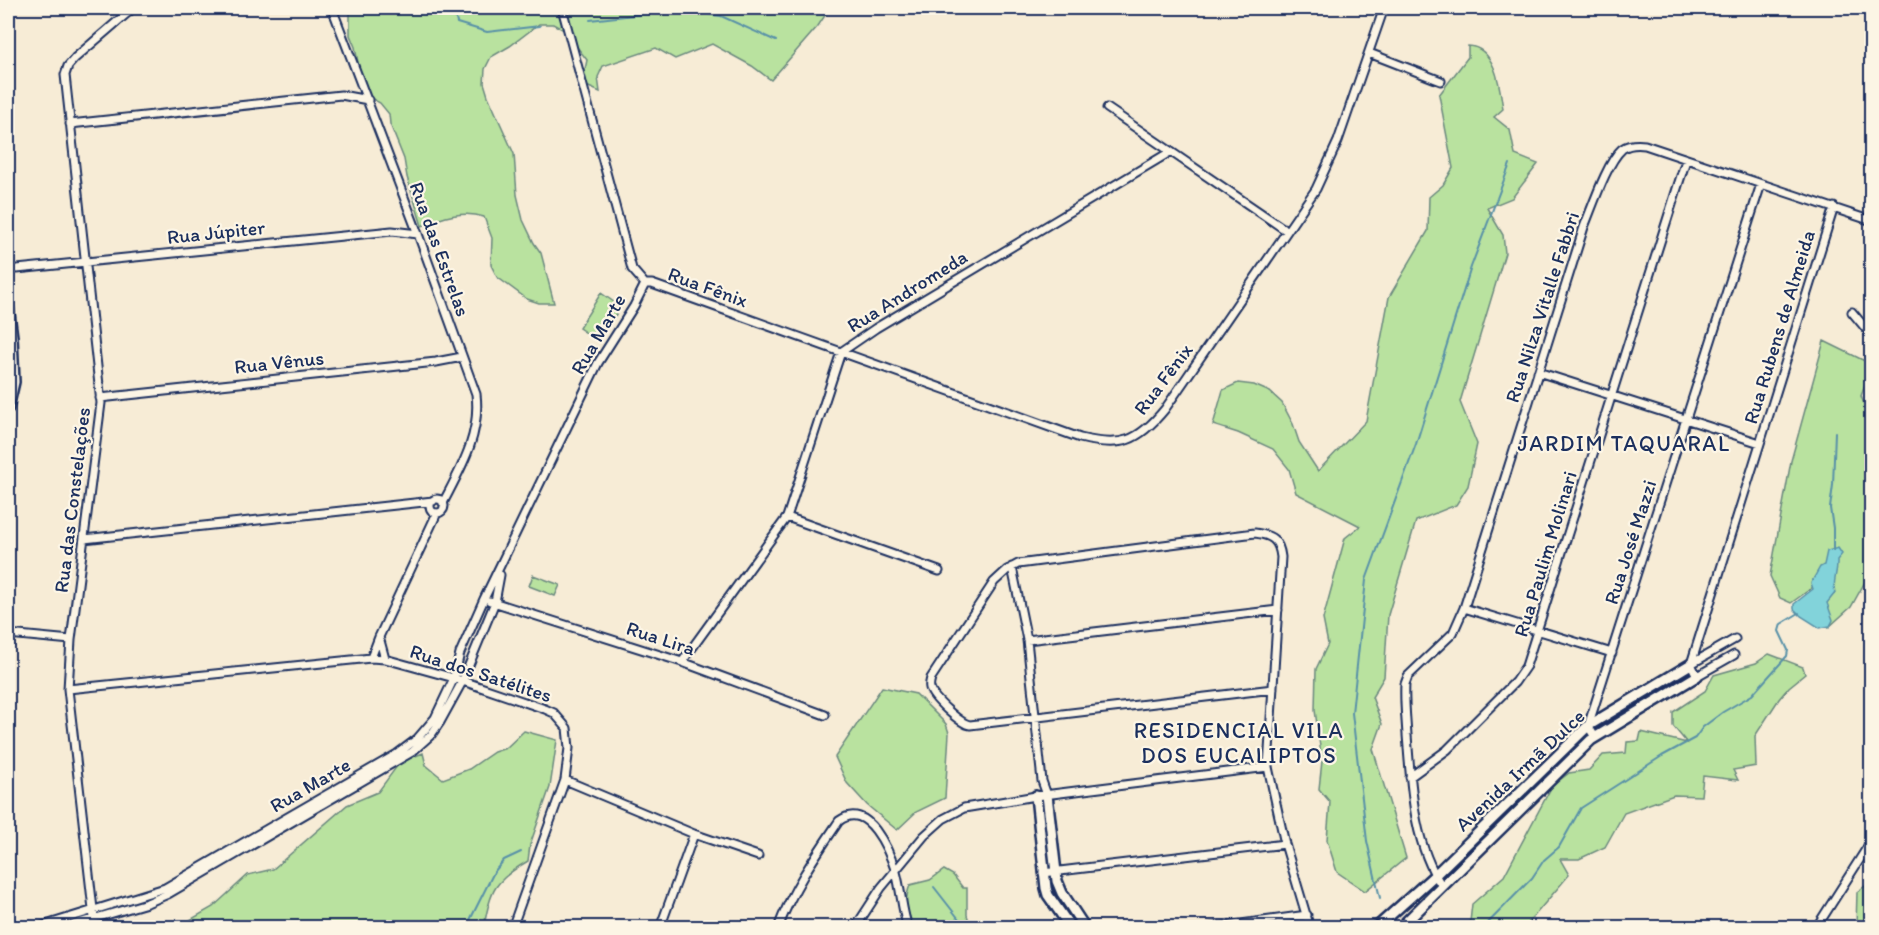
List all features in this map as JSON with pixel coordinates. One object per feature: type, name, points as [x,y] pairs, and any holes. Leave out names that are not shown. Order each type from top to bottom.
[{"type":"street","name":"Rua das Constelações","points":[[93,914],[68,688],[71,640],[100,398],[65,75],[68,66],[75,58],[133,8]]},
{"type":"street","name":"Rua das Estrelas","points":[[332,8],[471,378],[478,411],[475,431],[468,454],[443,503]]},
{"type":"street","name":"Rua Marte","points":[[62,927],[165,888],[397,753],[417,739],[435,718],[454,678],[460,653],[484,599],[598,363],[645,285],[633,269],[562,8]]},
{"type":"street","name":"Rua Fênix","points":[[645,285],[652,284],[1080,438],[1117,443],[1134,437],[1146,430],[1160,414],[1316,189],[1332,157],[1384,8]]},
{"type":"street","points":[[1368,53],[1441,81]]},
{"type":"street","points":[[70,124],[341,95],[368,100]]},
{"type":"street","points":[[1107,108],[1287,231]]},
{"type":"street","name":"Rua Nilza Vitalle Fabbri","points":[[1410,777],[1404,689],[1406,680],[1453,633],[1464,608],[1584,227],[1599,189],[1617,155],[1633,144],[1645,145],[1686,159]]},
{"type":"street","name":"Rua Andromeda","points":[[681,662],[787,517],[841,352],[876,328],[1170,152]]},
{"type":"street","points":[[1686,159],[1872,221]]},
{"type":"street","name":"Rua Paulim Molinari","points":[[1410,777],[1447,750],[1521,675],[1530,657],[1686,159]]},
{"type":"street","name":"Rua José Mazzi","points":[[1588,726],[1761,184]]},
{"type":"street","name":"Rua Rubens de Almeida","points":[[1691,664],[1834,207]]},
{"type":"street","name":"Rua Júpiter","points":[[17,269],[392,231],[418,234]]},
{"type":"street","points":[[8,306],[14,382],[8,408]]},
{"type":"street","points":[[1852,312],[1872,336]]},
{"type":"street","name":"Rua Vênus","points":[[100,398],[436,362],[462,357]]},
{"type":"street","points":[[1538,372],[1760,443]]},
{"type":"street","points":[[84,539],[438,500],[443,503],[442,511],[437,513],[371,658]]},
{"type":"street","points":[[433,501],[432,510],[437,513]]},
{"type":"street","points":[[787,517],[939,571]]},
{"type":"street","points":[[1273,689],[964,724],[933,694],[930,682],[994,582],[1012,567],[1030,562],[1255,534],[1269,536],[1280,548],[1281,557],[1278,610],[1273,689],[1268,767],[1285,844],[1310,927]]},
{"type":"street","name":"Rua Marte","points":[[36,927],[147,903],[168,894],[412,752],[431,735],[441,722],[462,682],[495,602],[502,564]]},
{"type":"street","points":[[1012,567],[1027,640],[1042,781],[1047,795],[1056,872],[1062,893],[1084,927]]},
{"type":"street","name":"Rua Lira","points":[[484,599],[681,662],[825,715]]},
{"type":"street","points":[[1464,608],[1612,653]]},
{"type":"street","points":[[1027,640],[1278,610]]},
{"type":"street","points":[[8,634],[71,640]]},
{"type":"street","points":[[468,635],[480,638]]},
{"type":"street","points":[[379,637],[385,659]]},
{"type":"street","name":"Avenida Irmã Dulce","points":[[1376,927],[1435,875],[1588,726],[1735,639]]},
{"type":"street","name":"Avenida Irmã Dulce","points":[[1400,927],[1595,737],[1734,655]]},
{"type":"street","name":"Rua dos Satélites","points":[[68,688],[371,658],[385,659],[454,678],[554,713],[567,728],[569,737],[565,780],[512,927]]},
{"type":"street","points":[[1691,664],[1697,676]]},
{"type":"street","points":[[1588,726],[1595,737]]},
{"type":"street","points":[[855,927],[882,888],[924,836],[934,826],[964,808],[1036,796],[1268,767]]},
{"type":"street","points":[[1410,777],[1412,799],[1420,834],[1435,875],[1442,886]]},
{"type":"street","points":[[565,780],[694,834],[758,856]]},
{"type":"street","points":[[1042,781],[1036,796],[1043,873],[1048,895],[1071,927]]},
{"type":"street","points":[[778,927],[799,881],[839,821],[845,817],[859,817],[866,820],[879,833],[896,872],[908,927]]},
{"type":"street","points":[[660,927],[694,834]]},
{"type":"street","points":[[1816,927],[1872,840]]},
{"type":"street","points":[[1043,873],[1285,844]]},
{"type":"street","points":[[1211,927],[1307,915]]},
{"type":"green space","points":[[350,8],[830,8],[818,26],[771,80],[752,66],[712,44],[675,59],[656,48],[603,66],[598,77],[600,92],[582,84],[587,60],[564,30],[553,24],[539,24],[491,57],[485,69],[484,83],[514,154],[517,195],[523,220],[541,253],[554,303],[539,303],[527,299],[497,277],[491,265],[492,238],[484,217],[469,214],[453,216],[422,226],[404,159],[390,124],[389,114],[380,103],[367,96],[350,35]]},
{"type":"green space","points":[[1468,46],[1485,53],[1495,70],[1503,109],[1494,117],[1510,130],[1515,155],[1538,164],[1512,198],[1487,208],[1503,235],[1505,253],[1460,402],[1477,444],[1468,486],[1456,505],[1416,521],[1388,615],[1384,677],[1372,697],[1382,724],[1373,749],[1406,858],[1365,891],[1337,872],[1327,840],[1330,802],[1319,789],[1322,761],[1315,710],[1316,669],[1328,644],[1323,619],[1345,538],[1360,526],[1296,493],[1289,469],[1273,449],[1238,433],[1213,425],[1223,390],[1238,383],[1254,385],[1270,392],[1282,403],[1299,442],[1318,471],[1366,421],[1389,297],[1428,231],[1429,197],[1443,185],[1453,168],[1439,95],[1468,57]]},
{"type":"green space","points":[[601,293],[621,307],[598,341],[579,328]]},
{"type":"green space","points":[[1824,341],[1871,364],[1861,396],[1871,422],[1871,571],[1851,607],[1829,627],[1824,579],[1791,603],[1780,598],[1770,576],[1791,461]]},
{"type":"green space","points":[[533,575],[560,585],[555,596],[529,586]]},
{"type":"green space","points":[[1769,654],[1803,667],[1805,674],[1779,699],[1755,736],[1756,766],[1733,770],[1738,780],[1703,776],[1701,796],[1674,795],[1624,813],[1605,847],[1579,859],[1560,859],[1569,875],[1527,927],[1486,927],[1470,922],[1472,904],[1504,876],[1552,786],[1569,773],[1589,770],[1603,755],[1626,753],[1627,742],[1639,741],[1641,732],[1687,743],[1673,726],[1673,712],[1705,691],[1714,675],[1756,663]]},
{"type":"green space","points":[[882,687],[916,694],[946,724],[949,733],[945,798],[916,812],[897,830],[867,805],[847,783],[835,757]]},
{"type":"green space","points":[[524,731],[557,740],[550,787],[530,845],[528,861],[508,874],[496,887],[489,904],[484,927],[186,928],[190,920],[213,907],[248,875],[273,869],[347,805],[378,792],[400,762],[423,753],[426,765],[443,779],[469,769],[494,752],[506,748]]},
{"type":"green space","points":[[944,870],[953,875],[963,888],[967,888],[967,915],[971,927],[914,927],[907,907],[910,885],[930,880]]},
{"type":"green space","points":[[1871,882],[1871,927],[1856,927],[1857,892]]},
{"type":"water","points":[[1838,548],[1842,554],[1837,560],[1835,593],[1827,603],[1833,620],[1830,626],[1820,628],[1801,616],[1794,609],[1794,604],[1813,589],[1811,583],[1820,567],[1824,565],[1827,551]]},
{"type":"waterway","points":[[453,8],[457,23],[487,32],[540,26]]},
{"type":"waterway","points":[[590,20],[678,10],[721,16],[776,41]]},
{"type":"waterway","points":[[1380,898],[1367,841],[1352,713],[1366,580],[1416,444],[1471,267],[1510,164]]},
{"type":"waterway","points":[[1833,551],[1830,508],[1835,432]]},
{"type":"waterway","points":[[1483,928],[1532,878],[1544,860],[1559,847],[1581,808],[1662,756],[1695,738],[1703,727],[1752,695],[1787,656],[1788,650],[1779,631],[1781,624],[1799,613]]},
{"type":"waterway","points":[[466,928],[494,872],[504,860],[521,852]]},
{"type":"waterway","points":[[934,887],[966,928]]},
{"type":"district","name":"JARDIM TAQUARAL","points":[[1624,443]]},
{"type":"district","name":"RESIDENCIAL VILA DOS EUCALIPTOS","points":[[1239,742]]}]
